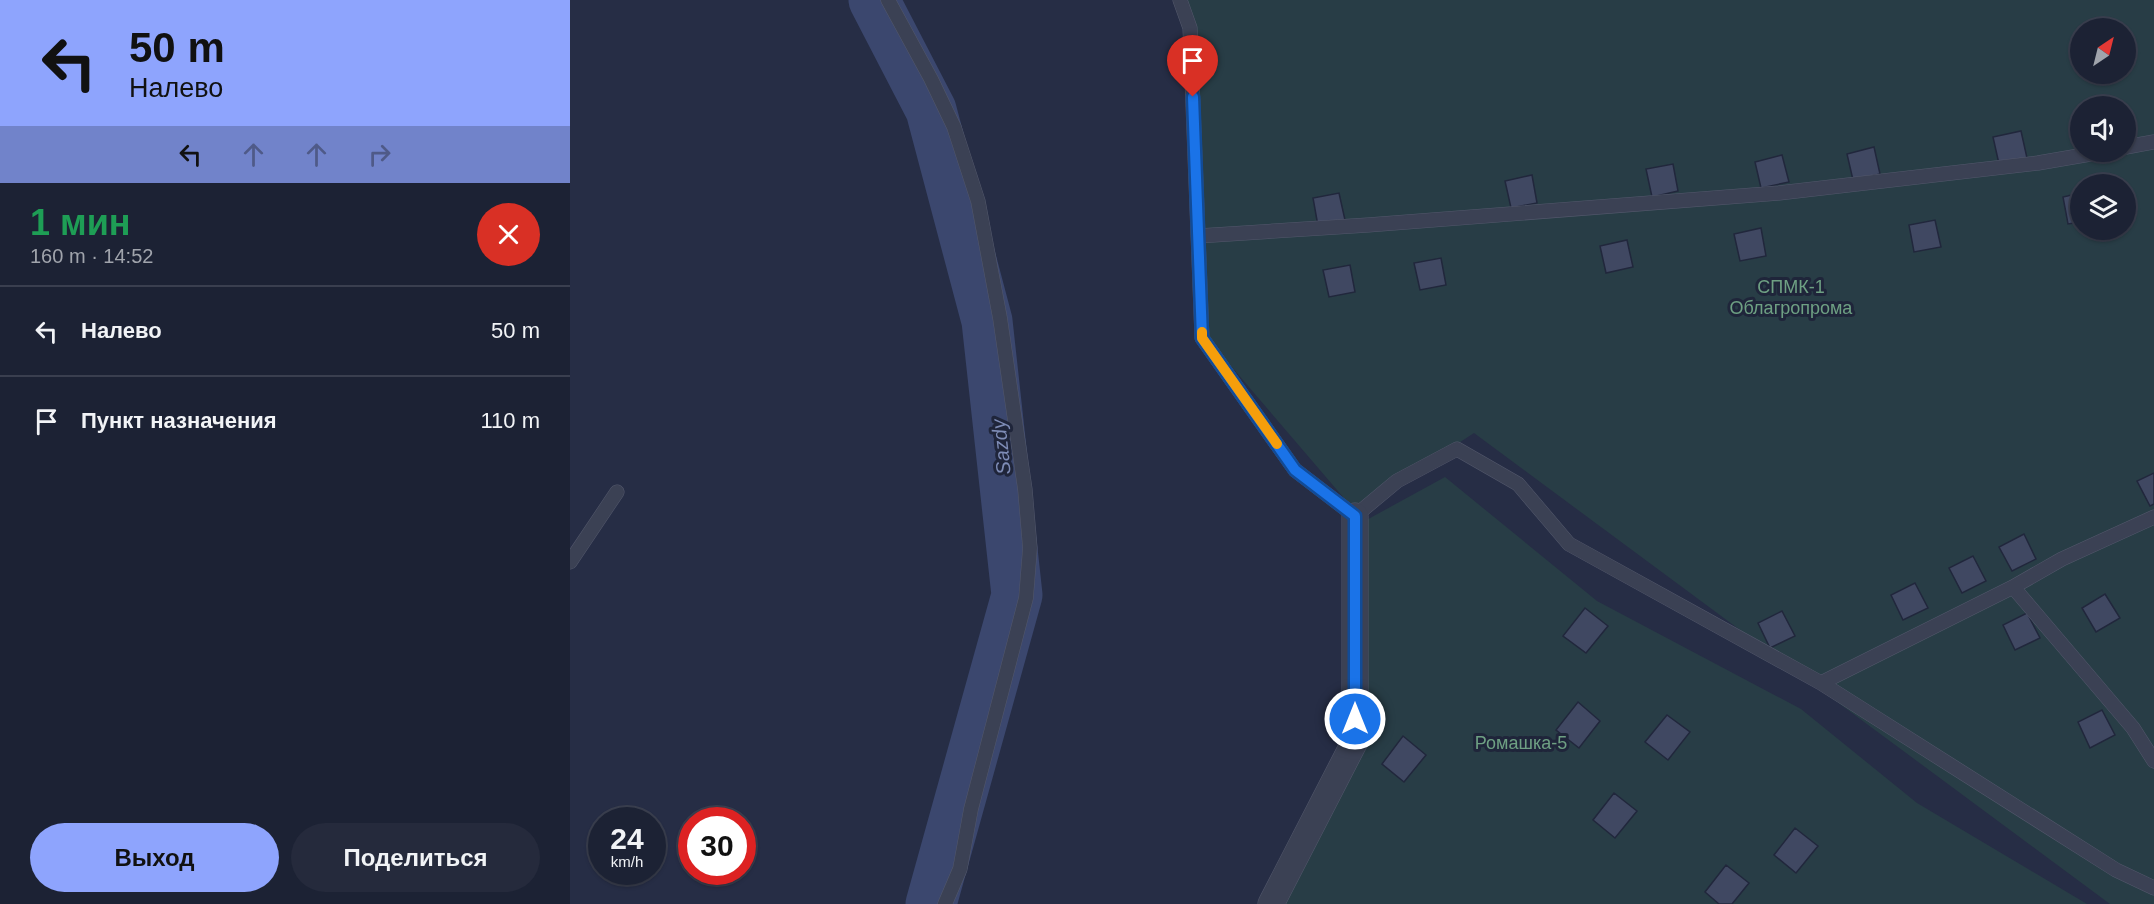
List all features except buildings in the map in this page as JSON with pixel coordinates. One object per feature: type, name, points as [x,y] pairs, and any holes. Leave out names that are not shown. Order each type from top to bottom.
[{"type":"street","points":[[1271,904],[1354,741],[1355,516]]},
{"type":"lane","points":[[888,0],[931,79],[954,128],[978,201],[1000,318],[1025,489],[1030,548],[1026,597],[971,809],[960,869],[945,904]]},
{"type":"lane","points":[[1180,0],[1190,28],[1202,338],[1295,470],[1355,516],[1397,482],[1457,448],[1518,484],[1569,544],[1821,683],[2116,870],[2154,888]]},
{"type":"lane","points":[[2136,145],[2154,142]]},
{"type":"lane","points":[[1198,236],[1368,225],[1779,192],[2070,158]]},
{"type":"lane","points":[[570,562],[617,492]]},
{"type":"lane","points":[[1821,683],[2013,587],[2062,559],[2154,517]]},
{"type":"lane","points":[[2013,587],[2133,728],[2154,761]]},
{"type":"green space","name":"СПМК-1 Облагропрома","points":[[1182,0],[2154,0],[2154,904],[2110,904],[1474,433],[1355,511],[1207,338]]},
{"type":"green space","name":"Ромашка-5","points":[[1445,477],[1597,601],[1801,709],[1917,803],[2087,904],[1270,904],[1360,745],[1361,523]]},
{"type":"waterway","name":"Sazdy","points":[[874,0],[931,110],[987,321],[1017,595],[931,904]]},
{"type":"slow traffic","points":[[1202,332],[1202,338],[1277,444]]},
{"type":"route","points":[[1193,97],[1202,338],[1295,470],[1355,516],[1355,719]]}]
